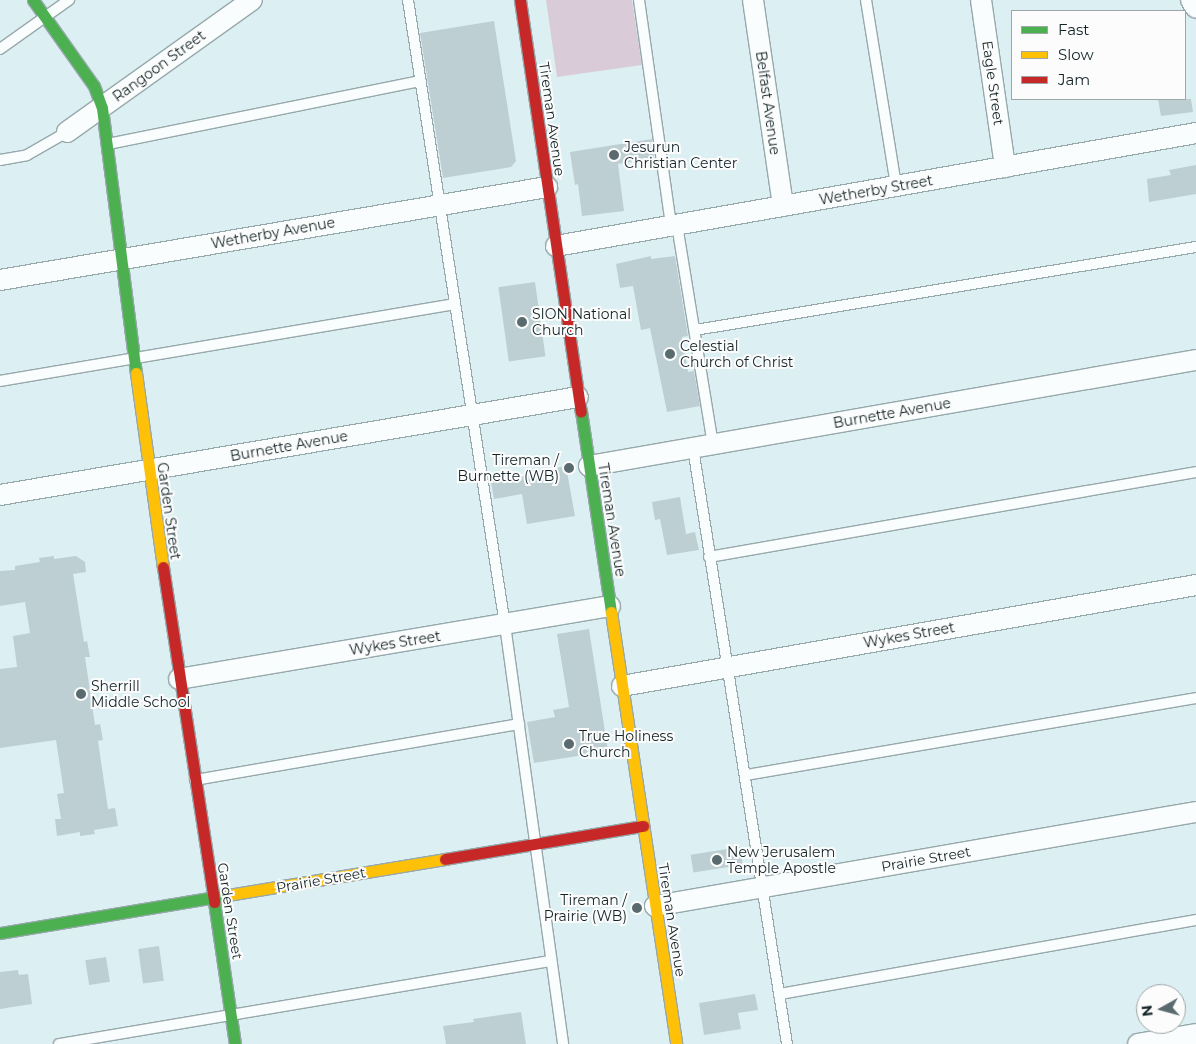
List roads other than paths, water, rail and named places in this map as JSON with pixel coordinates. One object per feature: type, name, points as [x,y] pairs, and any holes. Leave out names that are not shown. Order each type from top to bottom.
[{"type":"street","name":"Garden Street","points":[[32,0],[94,86],[102,108],[148,470],[234,1044]]},
{"type":"street","name":"Rangoon Street","points":[[67,132],[252,0]]},
{"type":"street","name":"Tireman Avenue","points":[[520,0],[676,1044]]},
{"type":"street","name":"Belfast Avenue","points":[[753,0],[783,206]]},
{"type":"street","name":"Eagle Street","points":[[981,0],[1006,167]]},
{"type":"street","points":[[1190,0],[1196,8]]},
{"type":"street","name":"Wetherby Street","points":[[556,246],[1196,134]]},
{"type":"street","name":"Wetherby Avenue","points":[[0,280],[547,187]]},
{"type":"street","name":"Burnette Avenue","points":[[589,466],[1196,360]]},
{"type":"street","name":"Burnette Avenue","points":[[0,495],[578,397]]},
{"type":"street","name":"Wykes Street","points":[[622,686],[1196,585]]},
{"type":"street","name":"Wykes Street","points":[[179,679],[610,606]]},
{"type":"street","name":"Prairie Street","points":[[655,906],[1196,812]]},
{"type":"street","name":"Prairie Street","points":[[0,934],[643,826]]},
{"type":"street","points":[[1138,1044],[1196,1034]]},
{"type":"lane","points":[[0,49],[69,0]]},
{"type":"lane","points":[[408,0],[505,625],[563,1044]]},
{"type":"lane","points":[[639,0],[674,225],[713,444]]},
{"type":"lane","points":[[866,0],[896,186]]},
{"type":"lane","points":[[106,144],[421,81]]},
{"type":"lane","points":[[0,160],[26,155],[67,132]]},
{"type":"lane","points":[[694,330],[1196,248]]},
{"type":"lane","points":[[0,382],[455,304]]},
{"type":"lane","points":[[692,448],[764,887],[787,1044]]},
{"type":"lane","points":[[709,557],[1196,472]]},
{"type":"lane","points":[[746,775],[1196,698]]},
{"type":"lane","points":[[194,780],[519,724]]},
{"type":"lane","points":[[780,994],[1196,920]]},
{"type":"lane","points":[[59,1044],[551,961]]},
{"type":"place","name":"Jesurun Christian Center","points":[[614,155]]},
{"type":"place","name":"SION National Church","points":[[522,322]]},
{"type":"place","name":"Celestial Church of Christ","points":[[670,354]]},
{"type":"place","name":"Tireman / Burnette (WB)","points":[[569,468]]},
{"type":"place","name":"Sherrill Middle School","points":[[81,694]]},
{"type":"place","name":"True Holiness Church","points":[[569,744]]},
{"type":"place","name":"New Jerusalem Temple Apostle","points":[[717,860]]},
{"type":"place","name":"Tireman / Prairie (WB)","points":[[637,908]]}]
